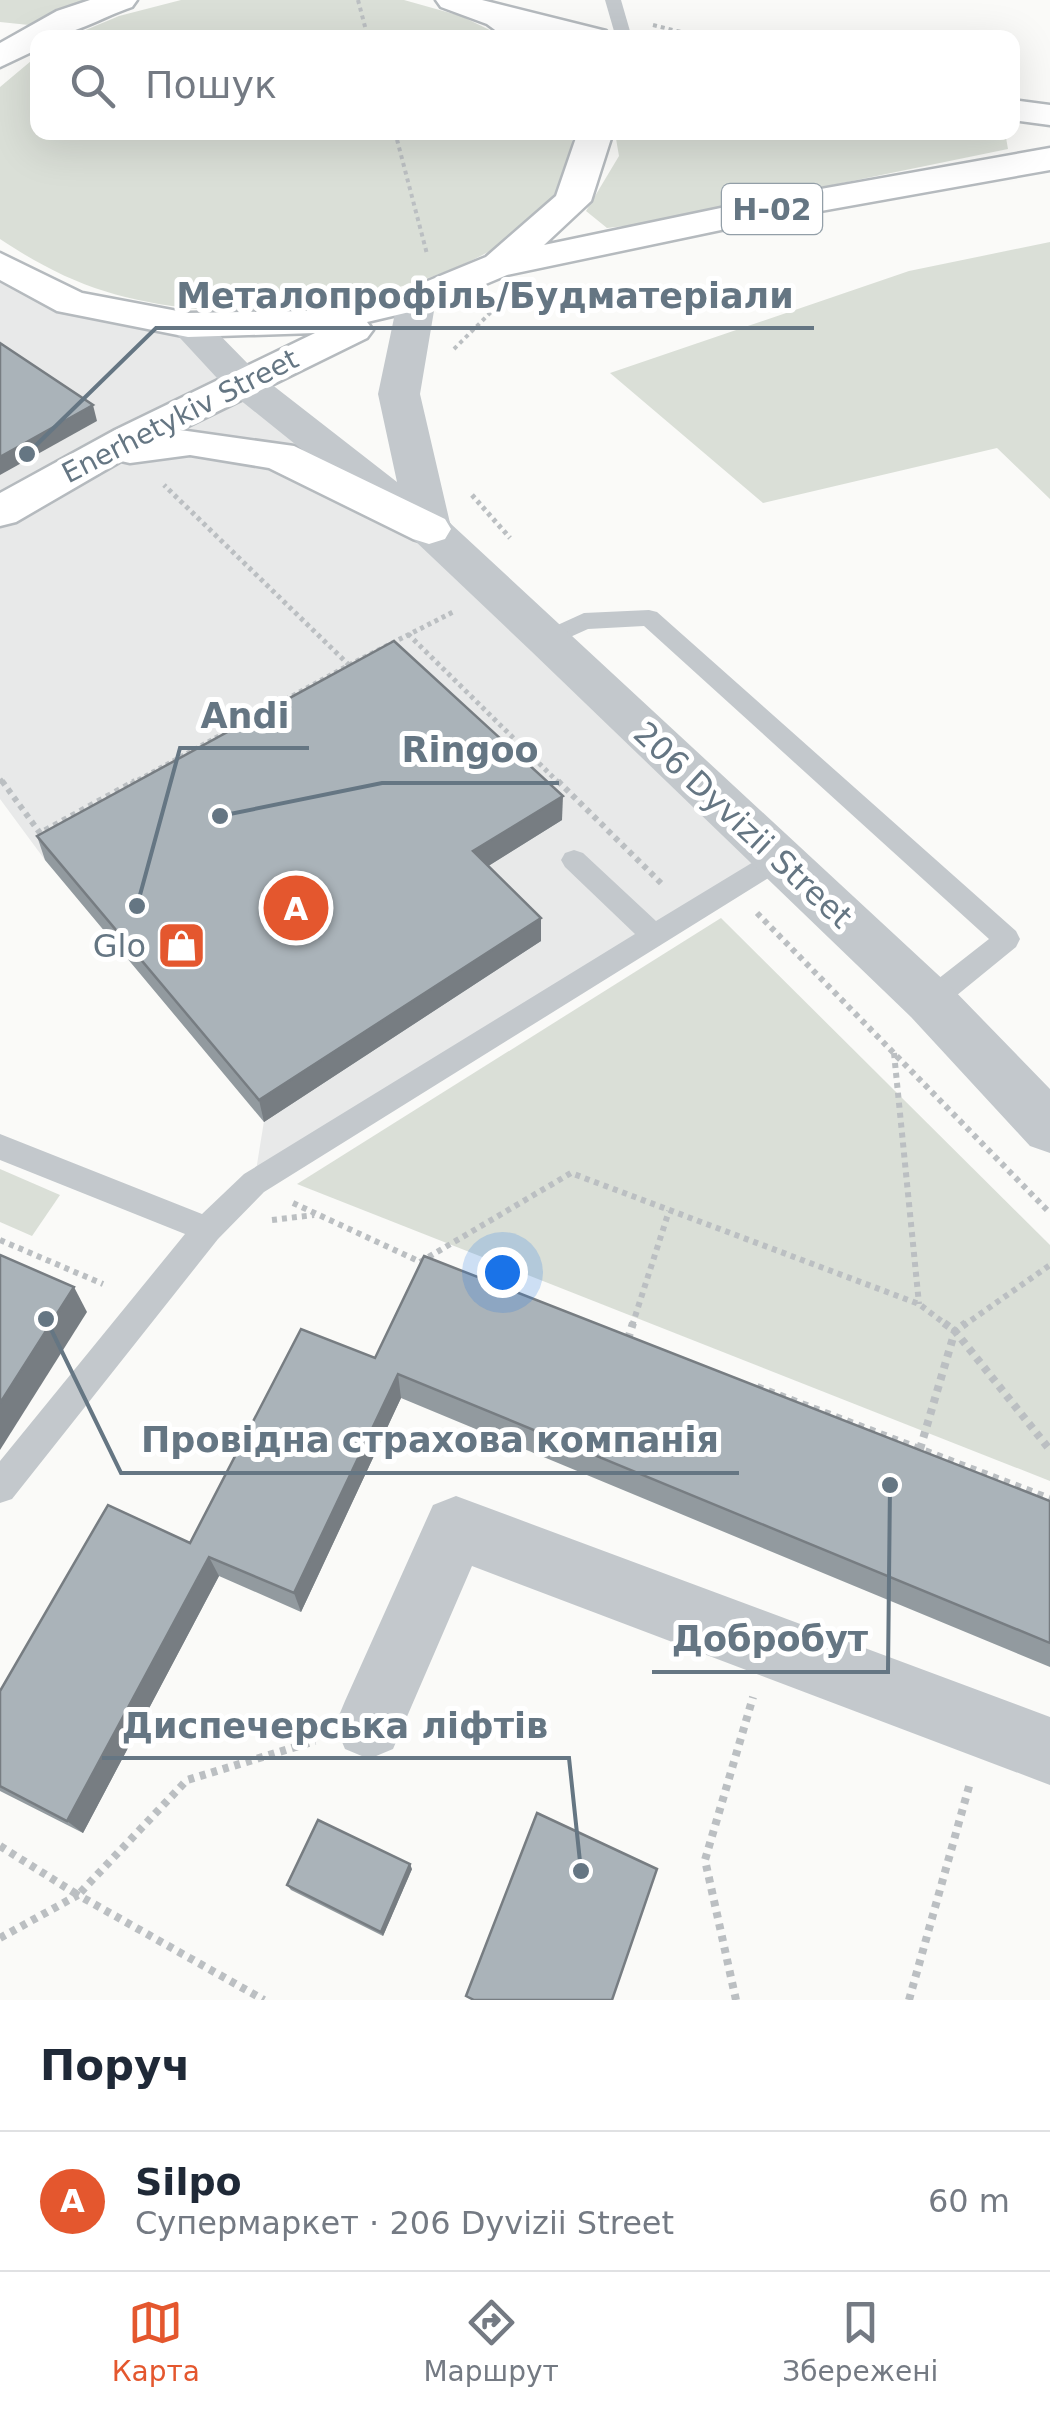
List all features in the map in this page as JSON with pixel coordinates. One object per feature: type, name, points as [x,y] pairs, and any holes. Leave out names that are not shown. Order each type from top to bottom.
[{"type":"main road","points":[[48,30],[69,18],[121,0]]},
{"type":"main road","points":[[452,0],[499,17],[558,30]]},
{"type":"main road","points":[[499,17],[517,30]]},
{"type":"main road","points":[[0,57],[30,40]]},
{"type":"main road","points":[[1020,111],[1050,115]]},
{"type":"main road","name":"Н-02","points":[[496,266],[573,201],[593,140]]},
{"type":"main road","name":"Н-02","points":[[0,264],[71,303],[188,325],[306,323],[417,299],[496,266],[778,208],[1050,159]]},
{"type":"main road","name":"Enerhetykiv Street","points":[[0,512],[102,454],[417,299]]},
{"type":"main road","points":[[102,454],[190,442],[280,456],[429,530]]},
{"type":"street","points":[[417,299],[399,394],[429,530]]},
{"type":"street","name":"206 Dyvizii Street","points":[[188,325],[243,382],[429,530],[548,639],[930,1001],[1050,1128]]},
{"type":"street","points":[[368,1724],[456,1528],[1050,1751]]},
{"type":"lane","points":[[613,0],[622,30]]},
{"type":"lane","points":[[548,639],[584,621],[649,618],[1007,938],[930,1001]]},
{"type":"lane","points":[[574,860],[653,935]]},
{"type":"lane","points":[[0,1487],[207,1230],[254,1183],[777,860]]},
{"type":"lane","points":[[0,1147],[207,1230]]},
{"type":"path","points":[[358,0],[366,30]]},
{"type":"path","points":[[397,140],[428,250],[417,299]]},
{"type":"path","points":[[450,354],[492,311]]},
{"type":"path","points":[[177,480],[160,480],[349,665]]},
{"type":"path","points":[[468,490],[520,550]]},
{"type":"path","points":[[445,600],[470,624]]},
{"type":"path","points":[[0,780],[40,833],[456,610]]},
{"type":"path","points":[[408,634],[690,912]]},
{"type":"path","points":[[732,886],[1050,1213]]},
{"type":"path","points":[[894,1052],[919,1304]]},
{"type":"path","points":[[419,1262],[571,1173],[919,1304],[954,1330],[1050,1450]]},
{"type":"path","points":[[628,1339],[669,1211]]},
{"type":"path","points":[[315,1214],[436,1268]]},
{"type":"path","points":[[2,1244],[104,1284]]},
{"type":"path","points":[[920,1449],[954,1330],[1050,1265]]},
{"type":"path","points":[[57,1282],[68,1270]]},
{"type":"path","points":[[610,1332],[646,1346]]},
{"type":"path","points":[[738,1380],[903,1440],[1050,1500]]},
{"type":"path","points":[[899,1454],[903,1440]]},
{"type":"path","points":[[736,2000],[705,1860],[769,1644]]},
{"type":"path","points":[[0,1938],[78,1895],[187,1780],[368,1724]]},
{"type":"path","points":[[910,2000],[986,1724]]},
{"type":"path","points":[[0,1846],[78,1895],[264,2000]]},
{"type":"shaded area","points":[[0,0],[89,0],[29,25],[0,22]]},
{"type":"shaded area","points":[[181,0],[404,0],[461,16],[490,30],[86,30],[119,16]]},
{"type":"shaded area","points":[[30,62],[30,140],[571,140],[562,182],[531,222],[484,254],[426,279],[363,296],[301,306],[197,309],[142,301],[94,288],[0,239],[0,87]]},
{"type":"shaded area","points":[[616,140],[1006,140],[1008,149],[643,224],[607,228],[586,211],[619,156]]},
{"type":"shaded area","points":[[1050,242],[1050,499],[997,448],[763,503],[610,373],[909,271]]},
{"type":"shaded area","points":[[0,264],[71,303],[188,325],[777,860],[254,1183],[264,1121],[45,860],[0,799]]},
{"type":"shaded area","points":[[721,918],[1050,1245],[1050,1481],[297,1184]]},
{"type":"shaded area","points":[[0,1169],[60,1195],[32,1236],[0,1222]]},
{"type":"building","points":[[0,343],[93,405],[0,457]]},
{"type":"building","points":[[394,641],[563,796],[473,851],[541,918],[259,1100],[37,836]]},
{"type":"building","points":[[0,1255],[74,1287],[0,1403]]},
{"type":"building","points":[[424,1256],[1050,1501],[1050,1643],[398,1374],[294,1593],[209,1557],[67,1821],[0,1786],[0,1691],[108,1505],[190,1543],[301,1329],[375,1358]]},
{"type":"building","points":[[537,1813],[657,1869],[612,2000],[474,2000],[466,1996]]},
{"type":"building","points":[[318,1820],[410,1864],[381,1932],[287,1885]]},
{"type":"place","name":"Металопрофіль/Будматеріали","points":[[27,454]]},
{"type":"place","name":"Ringoo","points":[[220,816]]},
{"type":"place","name":"Andi","points":[[137,906]]},
{"type":"place","name":"Silpo","points":[[296,908]]},
{"type":"place","name":"Glo","points":[[181,946]]},
{"type":"place","name":"Провідна страхова компанія","points":[[46,1319]]},
{"type":"place","name":"Добробут","points":[[890,1485]]},
{"type":"place","name":"Диспечерська ліфтів","points":[[581,1871]]}]
